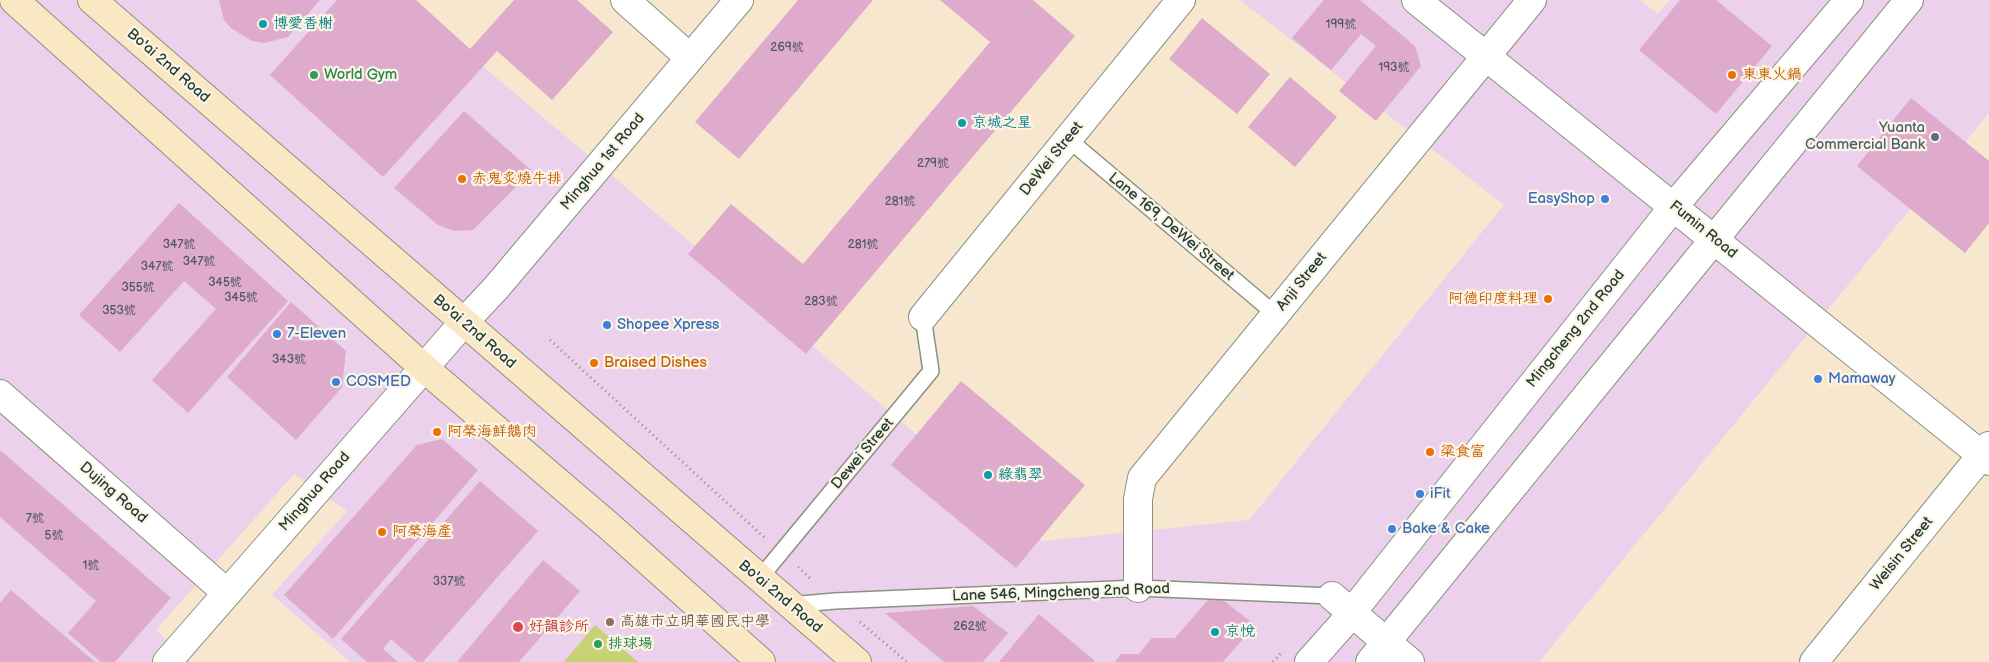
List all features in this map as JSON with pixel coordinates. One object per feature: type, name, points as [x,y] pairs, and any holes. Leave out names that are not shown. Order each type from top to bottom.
[{"type":"main road","points":[[14,0],[424,368],[609,526],[761,662]]},
{"type":"main road","name":"Bo'ai 2nd Road","points":[[92,0],[857,662]]},
{"type":"street","points":[[625,0],[690,58]]},
{"type":"street","name":"Minghua 1st Road","points":[[464,322],[496,288],[739,0]]},
{"type":"street","name":"DeWei Street","points":[[924,317],[1181,0]]},
{"type":"street","name":"Fumin Road","points":[[1416,0],[1987,454]]},
{"type":"street","name":"Anji Street","points":[[1138,588],[1138,498],[1142,478],[1532,0]]},
{"type":"street","name":"Mingcheng 2nd Road","points":[[1309,662],[1342,604],[1674,206],[1849,0]]},
{"type":"street","points":[[1379,652],[1909,0]]},
{"type":"street","name":"Minghua Road","points":[[167,662],[464,322]]},
{"type":"street","name":"Dujing Road","points":[[0,394],[227,593]]},
{"type":"street","name":"Weisin Street","points":[[1814,662],[1987,454]]},
{"type":"street","points":[[1342,604],[1379,652],[1410,662]]},
{"type":"lane","name":"Lane 169, DeWei Street","points":[[1068,139],[1275,314]]},
{"type":"lane","name":"Dewei Street","points":[[759,579],[932,371],[924,317]]},
{"type":"lane","name":"Lane 546, Mingcheng 2nd Road","points":[[790,605],[835,601],[1138,588],[1342,604]]},
{"type":"path","points":[[550,340],[835,601],[907,662]]},
{"type":"shaded area","points":[[0,0],[405,0],[1042,541],[1249,520],[1504,205],[1240,0],[1640,0],[1658,14],[1670,0],[1989,0],[1989,113],[1539,662],[350,662],[272,595],[347,511],[294,474],[156,630],[191,662],[0,662]]},
{"type":"green space","name":"排球場","points":[[595,625],[638,662],[564,662]]},
{"type":"building","name":"博愛香榭","points":[[219,0],[320,0],[288,37],[264,43],[252,41],[231,28],[224,20]]},
{"type":"building","points":[[337,0],[416,0],[470,49],[514,0],[577,0],[613,32],[552,100],[497,51],[383,177],[270,75]]},
{"type":"building","points":[[798,0],[873,0],[739,159],[695,122]]},
{"type":"building","name":"京城之星","points":[[940,0],[1033,0],[1075,36],[806,354],[688,254],[731,204],[803,264],[990,42]]},
{"type":"building","points":[[1324,0],[1360,0],[1415,46],[1421,66],[1376,121],[1339,91],[1376,46],[1361,34],[1331,70],[1292,38]]},
{"type":"building","points":[[1680,0],[1716,0],[1772,46],[1716,114],[1639,50]]},
{"type":"building","points":[[1202,18],[1270,74],[1237,114],[1169,59]]},
{"type":"building","points":[[1290,77],[1337,117],[1295,167],[1248,127]]},
{"type":"building","points":[[1911,98],[1989,161],[1989,223],[1965,253],[1857,166]]},
{"type":"building","name":"赤鬼炙燒牛排","points":[[464,111],[532,171],[473,230],[454,231],[438,225],[394,188]]},
{"type":"building","points":[[179,203],[288,301],[188,413],[152,380],[216,309],[184,281],[120,352],[79,315]]},
{"type":"building","points":[[291,302],[346,351],[342,387],[296,440],[227,377]]},
{"type":"building","name":"綠翡翠","points":[[961,381],[1085,485],[1016,568],[891,465]]},
{"type":"building","name":"阿榮海產","points":[[442,439],[478,470],[333,639],[284,595],[417,445]]},
{"type":"building","points":[[0,450],[171,598],[115,662],[101,662],[68,633],[96,601],[0,517]]},
{"type":"building","points":[[480,481],[538,531],[423,662],[417,662],[391,639],[383,649],[398,662],[367,662],[341,639]]},
{"type":"building","name":"好韻診所","points":[[543,560],[580,591],[519,662],[457,662]]},
{"type":"building","points":[[11,590],[95,662],[0,662],[0,603]]},
{"type":"building","name":"京悅","points":[[1214,593],[1255,625],[1223,662],[1115,662],[1121,654],[1139,654],[1152,638],[1175,638]]},
{"type":"building","points":[[973,606],[1008,633],[983,662],[944,662],[885,613]]},
{"type":"building","points":[[1039,614],[1095,661],[999,662]]},
{"type":"place","name":"博愛香榭","points":[[263,24]]},
{"type":"place","name":"World Gym","points":[[314,75]]},
{"type":"place","name":"東東火鍋","points":[[1732,75]]},
{"type":"place","name":"京城之星","points":[[962,123]]},
{"type":"place","name":"Yuanta Commercial Bank","points":[[1935,137]]},
{"type":"place","name":"赤鬼炙燒牛排","points":[[462,179]]},
{"type":"place","name":"EasyShop","points":[[1605,199]]},
{"type":"place","name":"阿德印度料理","points":[[1548,299]]},
{"type":"place","name":"Shopee Xpress","points":[[607,325]]},
{"type":"place","name":"7-Eleven","points":[[277,334]]},
{"type":"place","name":"Braised Dishes","points":[[594,363]]},
{"type":"place","name":"Mamaway","points":[[1818,379]]},
{"type":"place","name":"COSMED","points":[[336,382]]},
{"type":"place","name":"阿榮海鮮鵝肉","points":[[437,432]]},
{"type":"place","name":"梁食富","points":[[1430,452]]},
{"type":"place","name":"綠翡翠","points":[[988,475]]},
{"type":"place","name":"iFit","points":[[1420,494]]},
{"type":"place","name":"Bake & Cake","points":[[1392,529]]},
{"type":"place","name":"阿榮海產","points":[[382,532]]},
{"type":"place","name":"高雄市立明華國民中學","points":[[610,622]]},
{"type":"place","name":"好韻診所","points":[[518,627]]},
{"type":"place","name":"京悅","points":[[1215,632]]},
{"type":"place","name":"排球場","points":[[598,644]]}]
